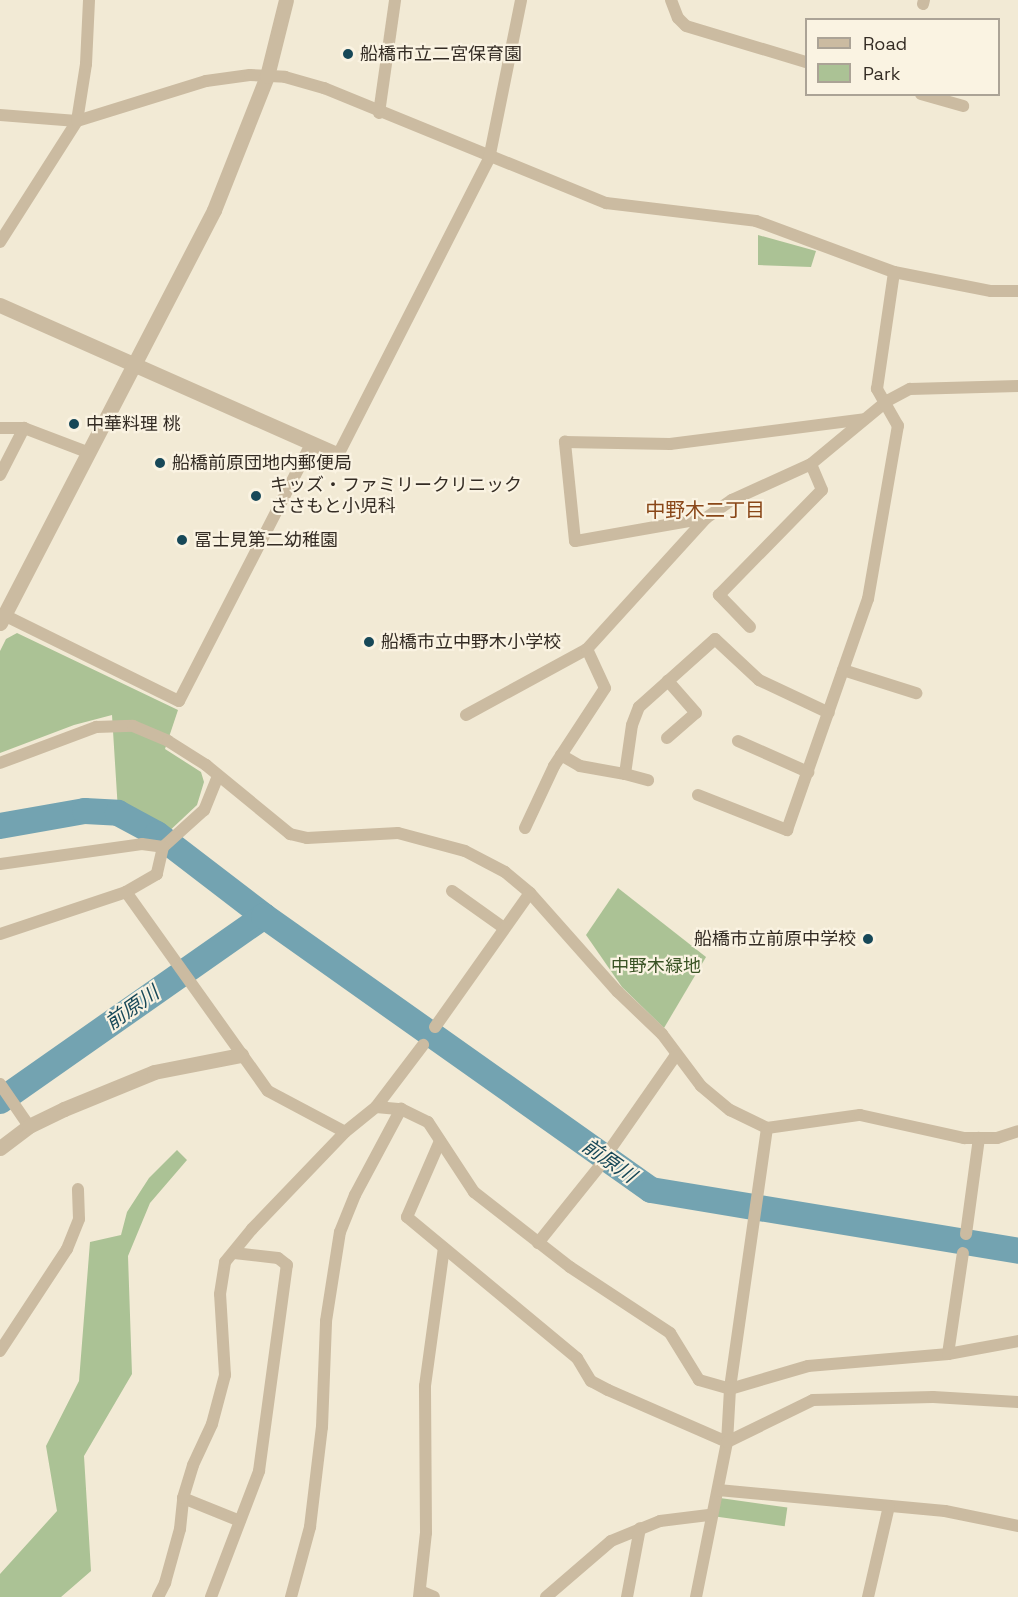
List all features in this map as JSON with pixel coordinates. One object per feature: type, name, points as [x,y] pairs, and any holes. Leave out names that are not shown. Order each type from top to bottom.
[{"type":"street","points":[[0,242],[77,121],[86,64],[89,0]]},
{"type":"street","points":[[286,0],[267,76],[219,199],[2,619],[179,700],[310,444]]},
{"type":"street","points":[[380,113],[395,0]]},
{"type":"street","points":[[0,305],[338,455],[489,159],[521,0]]},
{"type":"street","points":[[671,0],[678,18],[686,26],[805,61]]},
{"type":"street","points":[[0,115],[77,121],[206,81],[267,76],[297,79],[324,88],[489,159],[606,203],[756,221],[894,272],[991,291],[1018,291]]},
{"type":"street","points":[[928,96],[963,106]]},
{"type":"street","points":[[698,795],[787,830],[868,599],[898,426],[887,401],[877,389],[894,272]]},
{"type":"street","points":[[466,715],[587,649],[705,518],[732,500],[811,464],[887,401],[910,389],[1018,386]]},
{"type":"street","points":[[705,518],[575,541],[565,442],[670,444],[865,419]]},
{"type":"street","points":[[0,428],[24,428],[87,452]]},
{"type":"street","points":[[0,475],[24,428]]},
{"type":"street","points":[[750,627],[719,595],[822,490],[811,464]]},
{"type":"street","points":[[625,774],[632,725],[639,708],[715,639],[759,680],[829,713]]},
{"type":"street","points":[[525,828],[561,755],[605,688],[587,649]]},
{"type":"street","points":[[843,670],[916,693]]},
{"type":"street","points":[[667,738],[696,713],[668,681]]},
{"type":"street","points":[[0,763],[77,733],[115,725],[133,726],[159,737],[218,776],[290,834],[307,838],[398,833],[425,838],[465,851],[506,872],[530,893],[618,992],[662,1034],[701,1086],[730,1110],[767,1128],[860,1115],[979,1138],[997,1138],[1018,1131]]},
{"type":"street","points":[[738,741],[808,772]]},
{"type":"street","points":[[561,755],[580,766],[648,780]]},
{"type":"street","points":[[0,934],[126,892],[157,874],[163,847],[204,810],[218,776]]},
{"type":"street","points":[[0,864],[142,844],[163,847]]},
{"type":"street","points":[[452,891],[504,928]]},
{"type":"street","points":[[126,892],[268,1091],[345,1132]]},
{"type":"street","points":[[435,1027],[530,893]]},
{"type":"street","points":[[158,1597],[165,1583],[180,1529],[183,1498],[212,1424],[225,1375],[220,1294],[225,1262],[252,1229],[345,1132],[376,1107],[423,1045]]},
{"type":"street","points":[[609,1151],[676,1054]]},
{"type":"street","points":[[0,1148],[29,1126],[65,1113],[154,1072],[241,1055]]},
{"type":"street","points":[[5,1092],[29,1126]]},
{"type":"street","points":[[376,1107],[400,1108],[428,1122],[474,1192],[538,1243],[670,1333],[699,1380],[730,1389],[808,1366],[948,1354],[1018,1341]]},
{"type":"street","points":[[291,1597],[310,1527],[322,1427],[327,1321],[340,1232],[355,1195],[400,1108]]},
{"type":"street","points":[[696,1597],[709,1515],[718,1490],[727,1442],[730,1389],[767,1128]]},
{"type":"street","points":[[966,1234],[979,1138]]},
{"type":"street","points":[[440,1141],[407,1217],[577,1358],[591,1381],[727,1442]]},
{"type":"street","points":[[538,1243],[602,1163]]},
{"type":"street","points":[[0,1351],[67,1249],[78,1219],[78,1190]]},
{"type":"street","points":[[434,1597],[420,1594],[426,1533],[424,1386],[444,1248]]},
{"type":"street","points":[[211,1597],[259,1471],[287,1264],[278,1258],[234,1253]]},
{"type":"street","points":[[948,1354],[963,1253]]},
{"type":"street","points":[[727,1442],[813,1400],[933,1397],[1018,1402]]},
{"type":"street","points":[[718,1490],[945,1511],[1018,1526]]},
{"type":"street","points":[[183,1498],[240,1521]]},
{"type":"street","points":[[868,1597],[889,1506]]},
{"type":"street","points":[[546,1597],[587,1558],[611,1541],[640,1528],[681,1516],[709,1515]]},
{"type":"street","points":[[627,1597],[640,1528]]},
{"type":"green space","points":[[758,235],[816,251],[811,267],[758,265]]},
{"type":"green space","points":[[17,633],[178,710],[165,749],[201,772],[204,782],[197,805],[164,836],[138,818],[118,811],[112,715],[74,725],[0,753],[0,651],[6,639]]},
{"type":"green space","name":"中野木緑地","points":[[618,888],[706,957],[664,1028],[622,987],[586,935]]},
{"type":"green space","points":[[177,1150],[187,1160],[150,1203],[128,1256],[132,1374],[84,1456],[91,1571],[61,1597],[0,1597],[0,1574],[57,1511],[46,1446],[79,1381],[90,1242],[121,1235],[127,1212],[149,1178]]},
{"type":"green space","points":[[720,1498],[787,1507],[785,1526],[717,1517]]},
{"type":"waterway","name":"前原川","points":[[0,826],[85,811],[118,813],[157,834],[264,916]]},
{"type":"waterway","name":"前原川","points":[[0,1101],[264,916],[651,1190],[1018,1251]]},
{"type":"place","name":"船橋市立二宮保育園","points":[[348,54]]},
{"type":"place","name":"中華料理 桃","points":[[74,424]]},
{"type":"place","name":"船橋前原団地内郵便局","points":[[160,463]]},
{"type":"place","name":"キッズ・ファミリークリニック ささもと小児科","points":[[256,496]]},
{"type":"place","name":"冨士見第二幼稚園","points":[[182,540]]},
{"type":"place","name":"船橋市立中野木小学校","points":[[369,642]]},
{"type":"place","name":"船橋市立前原中学校","points":[[868,939]]},
{"type":"district","name":"中野木二丁目","points":[[705,510]]}]
